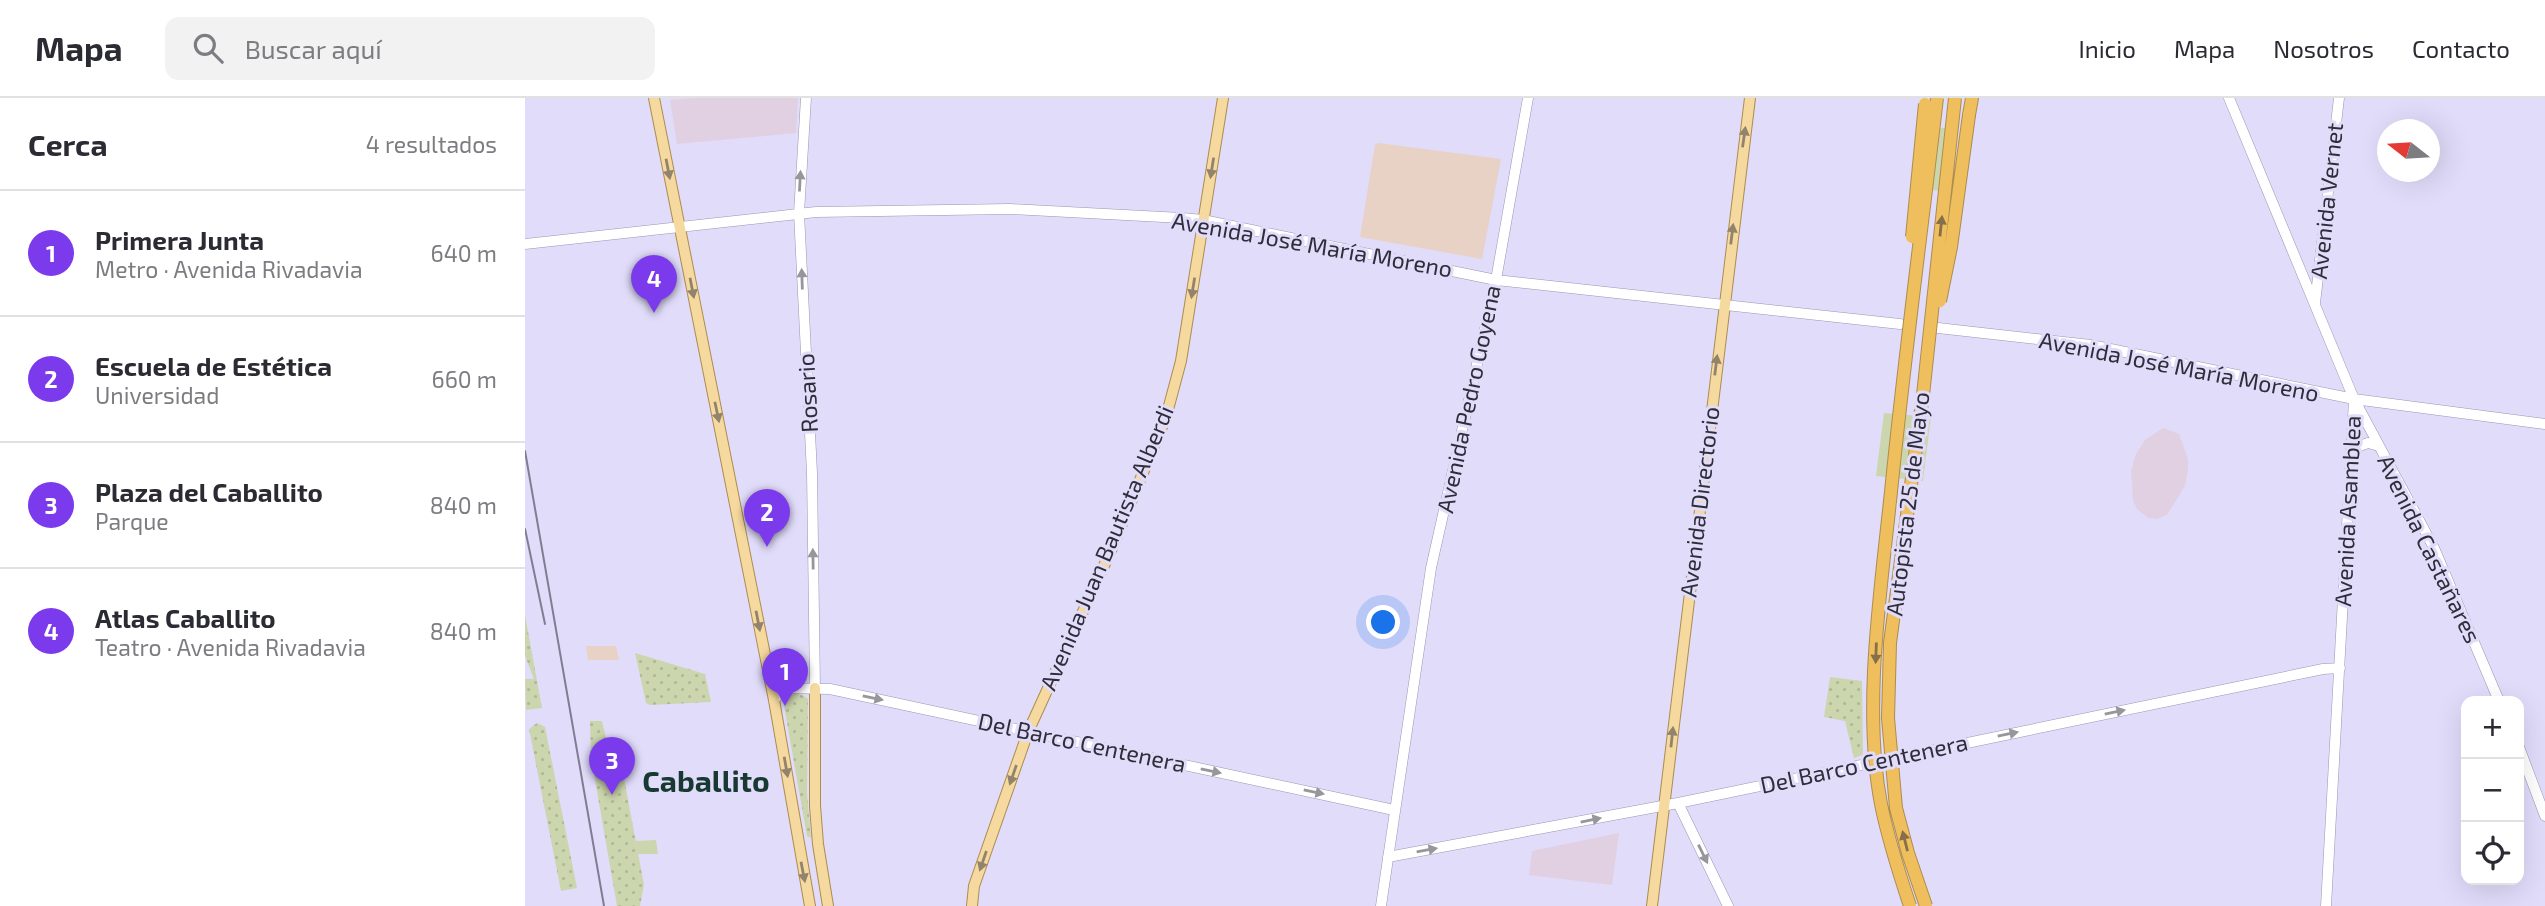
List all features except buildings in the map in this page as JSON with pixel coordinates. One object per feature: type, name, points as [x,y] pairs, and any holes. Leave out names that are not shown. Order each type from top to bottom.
[{"type":"highway","name":"Autopista 25 de Mayo","points":[[1910,906],[1893,857],[1880,802],[1874,720],[1877,636],[1898,425],[1937,98]]},
{"type":"highway","name":"Autopista 25 de Mayo","points":[[1926,906],[1896,808],[1888,718],[1890,643],[1923,395],[1955,98]]},
{"type":"highway","points":[[1923,395],[1951,247],[1972,98]]},
{"type":"highway","points":[[1898,425],[1925,101]]},
{"type":"main road","points":[[654,98],[774,700],[810,906]]},
{"type":"main road","name":"Rosario","points":[[806,98],[799,213],[812,473],[815,688]]},
{"type":"main road","name":"Avenida Juan Bautista Alberdi","points":[[972,906],[974,886],[1028,732],[1109,556],[1166,417],[1181,361],[1223,98]]},
{"type":"main road","name":"Avenida Pedro Goyena","points":[[1381,906],[1396,782],[1412,700],[1431,568],[1496,280],[1528,98]]},
{"type":"main road","name":"Avenida Directorio","points":[[1652,906],[1750,98]]},
{"type":"main road","name":"Avenida Asamblea","points":[[2229,98],[2354,399],[2326,906]]},
{"type":"main road","name":"Avenida Vernet","points":[[2315,304],[2339,98]]},
{"type":"main road","name":"Avenida José María Moreno","points":[[525,244],[799,213],[1010,209],[1203,220],[1496,280],[1900,324]]},
{"type":"main road","name":"Avenida José María Moreno","points":[[1938,328],[2091,345],[2354,399],[2545,424]]},
{"type":"main road","name":"Avenida Castañares","points":[[2354,399],[2434,548],[2497,696]]},
{"type":"main road","points":[[2351,449],[2362,443],[2379,446]]},
{"type":"main road","name":"Del Barco Centenera","points":[[1388,857],[1678,803],[2322,669],[2340,668]]},
{"type":"main road","name":"Del Barco Centenera","points":[[774,700],[784,688],[815,688],[867,697],[1394,810]]},
{"type":"main road","points":[[815,688],[814,806],[828,906]]},
{"type":"main road","points":[[2524,759],[2545,816]]},
{"type":"main road","points":[[1678,803],[1728,906]]},
{"type":"shaded area","points":[[798,98],[796,133],[677,144],[670,100]]},
{"type":"shaded area","points":[[1378,143],[1501,159],[1482,259],[1360,237],[1375,145]]},
{"type":"shaded area","points":[[2163,428],[2179,434],[2188,459],[2188,470],[2185,486],[2167,515],[2157,519],[2148,518],[2137,509],[2133,500],[2131,471],[2136,454],[2145,440]]},
{"type":"shaded area","points":[[586,646],[616,646],[619,660],[588,660]]},
{"type":"shaded area","points":[[1619,833],[1612,885],[1529,875],[1532,851]]},
{"type":"green space","points":[[1930,127],[1958,129],[1950,192],[1923,189]]},
{"type":"green space","points":[[1884,413],[1931,417],[1923,481],[1876,476]]},
{"type":"green space","points":[[525,615],[542,708],[526,710],[525,679],[534,679],[525,656]]},
{"type":"green space","points":[[635,653],[705,674],[711,702],[646,703]]},
{"type":"green space","points":[[1830,677],[1862,681],[1863,755],[1854,758],[1845,721],[1824,717]]},
{"type":"green space","points":[[786,694],[808,699],[807,793],[811,838],[807,836],[783,700]]},
{"type":"green space","points":[[590,721],[602,721],[610,756],[620,757],[644,885],[640,906],[617,906],[591,757]]},
{"type":"green space","points":[[537,723],[545,727],[577,888],[561,891],[529,729]]},
{"type":"green space","points":[[656,840],[658,854],[638,854],[635,841]]},
{"type":"railway","points":[[525,451],[604,906]]},
{"type":"railway","points":[[525,529],[545,624]]},
{"type":"place","name":"Atlas Caballito","points":[[654,313]]},
{"type":"place","name":"Escuela de Estética","points":[[767,547]]},
{"type":"place","name":"Primera Junta","points":[[785,706]]},
{"type":"place","name":"Plaza del Caballito","points":[[612,795]]},
{"type":"district","name":"Caballito","points":[[706,782]]}]
